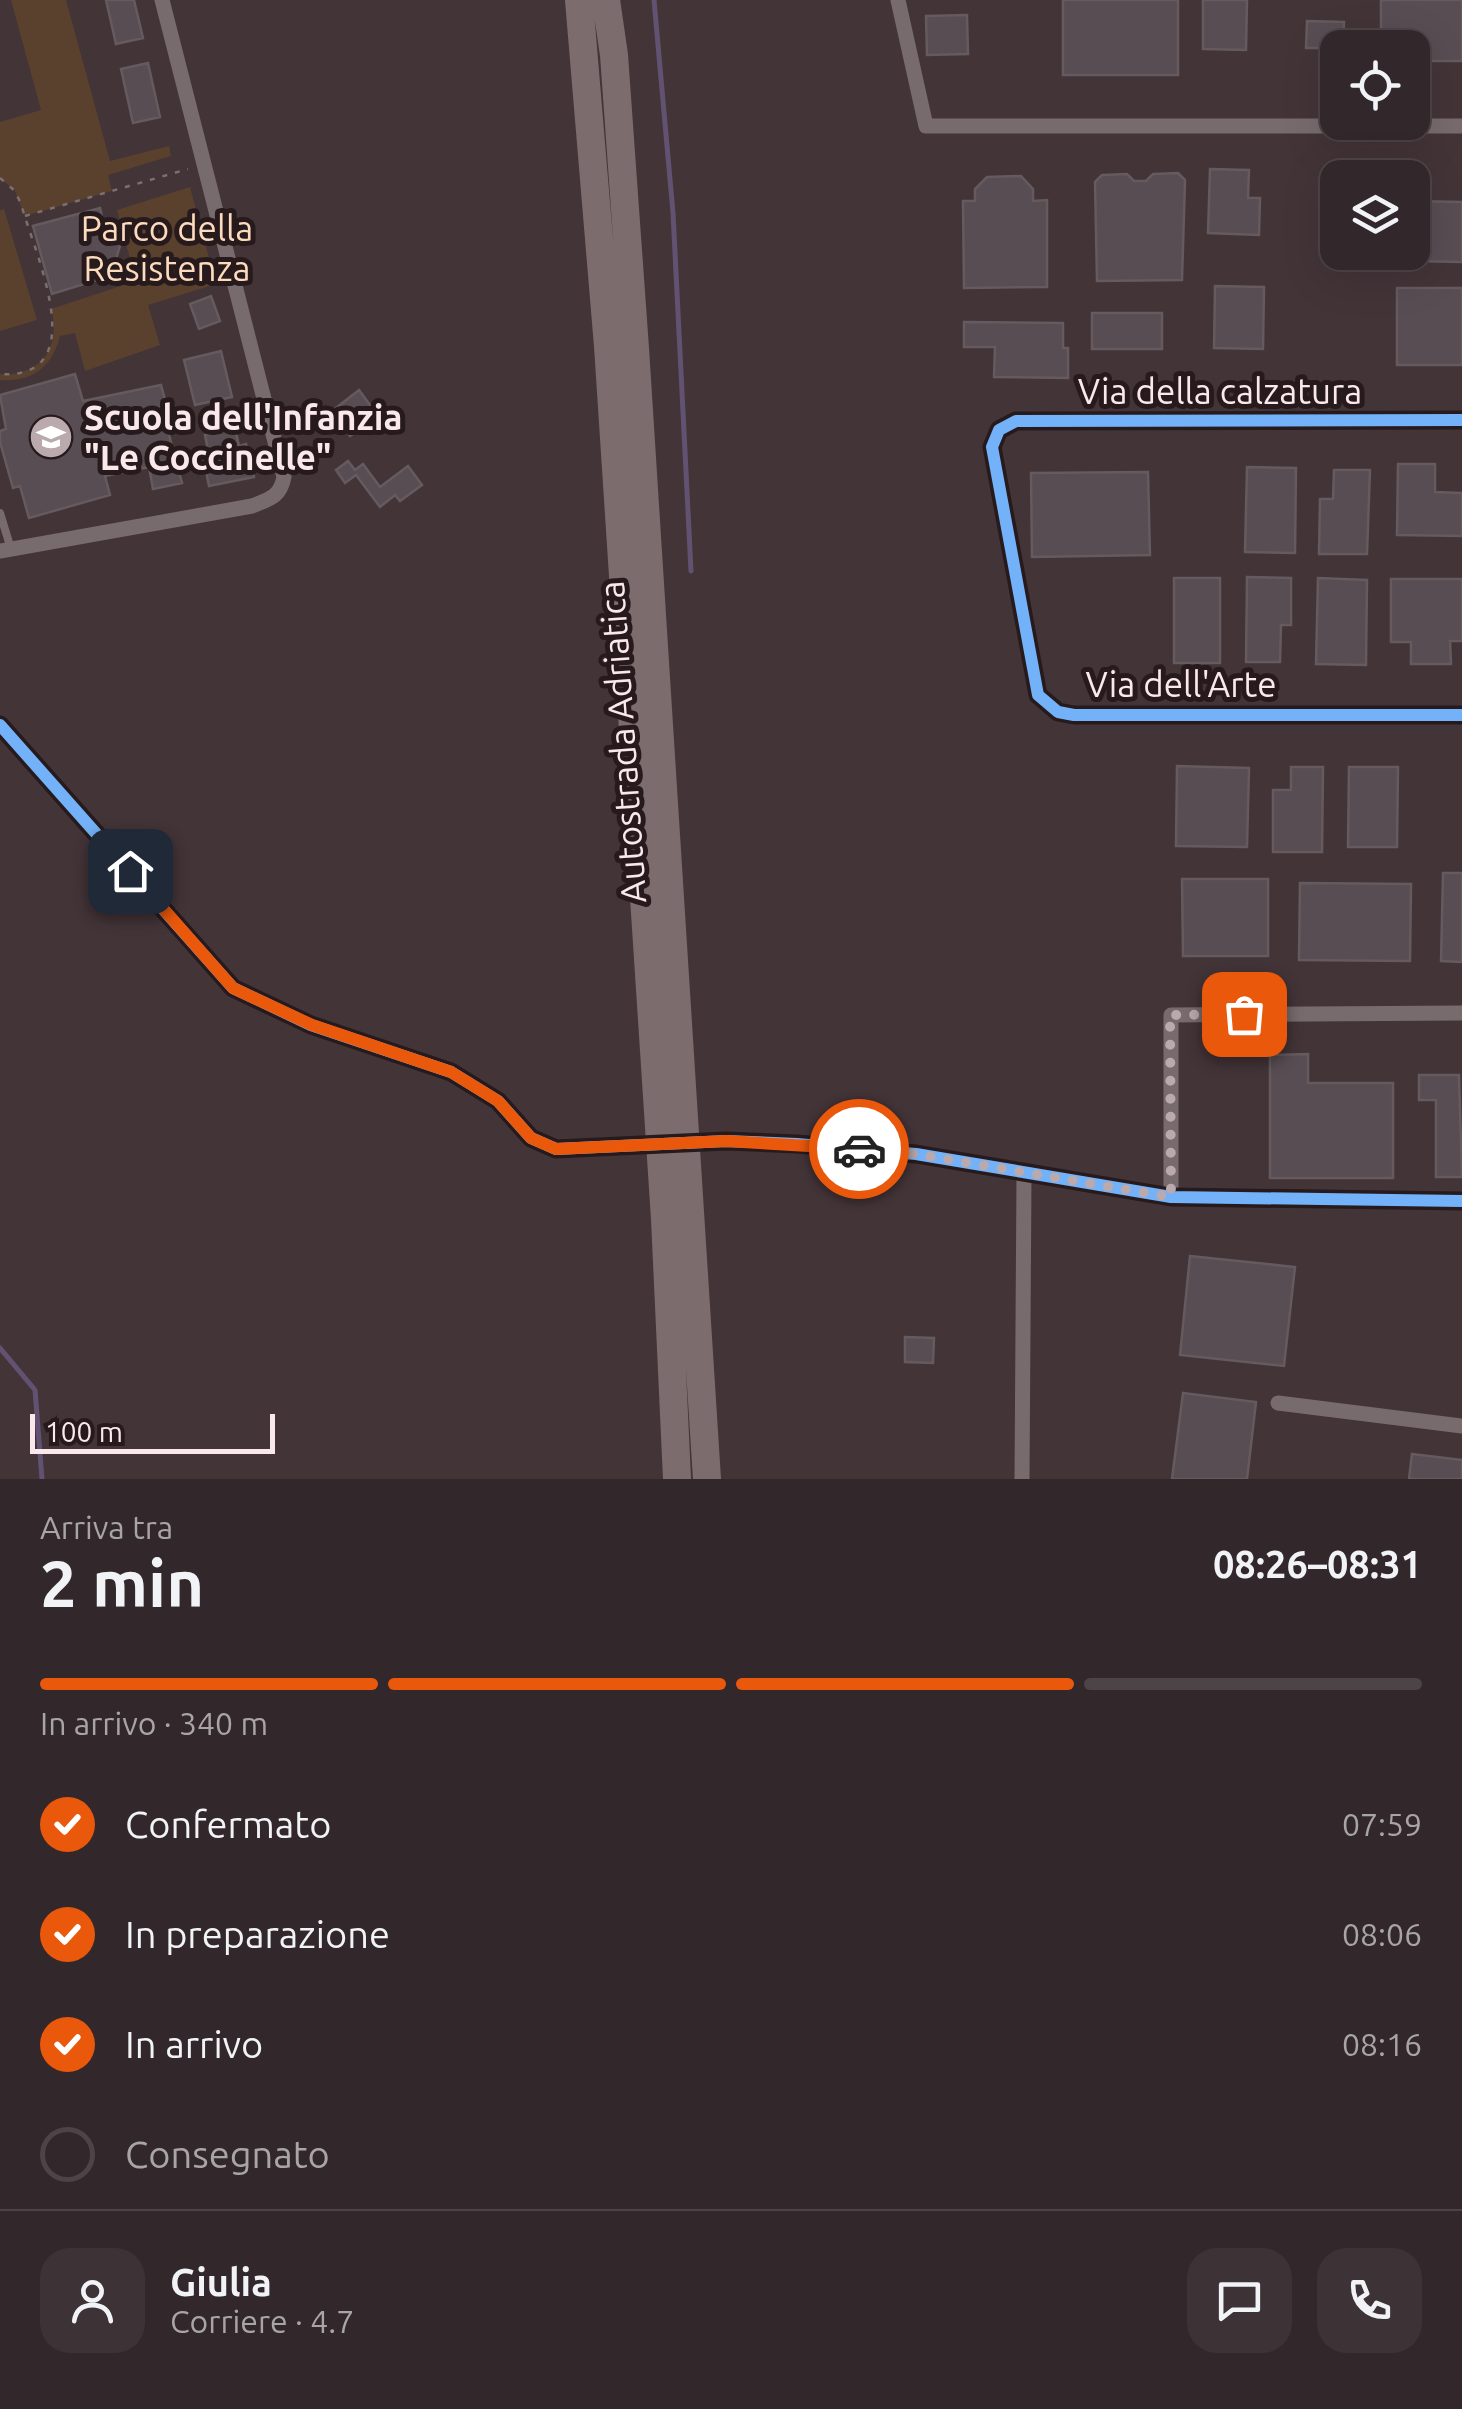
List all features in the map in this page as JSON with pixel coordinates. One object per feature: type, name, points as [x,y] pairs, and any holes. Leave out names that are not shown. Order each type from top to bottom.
[{"type":"highway","name":"Autostrada Adriatica","points":[[580,0],[608,346],[665,1219],[677,1479]]},
{"type":"highway","name":"Autostrada Adriatica","points":[[606,0],[633,328],[707,1479]]},
{"type":"street","points":[[6,550],[252,506],[276,498],[284,478],[162,0]]},
{"type":"street","points":[[898,0],[926,126],[1462,126]]},
{"type":"street","name":"Via della calzatura","points":[[992,447],[999,430],[1016,422],[1462,420]]},
{"type":"street","name":"Via dell'Arte","points":[[992,447],[1038,696],[1045,705],[1074,715],[1462,716]]},
{"type":"street","points":[[0,726],[233,988],[312,1025],[451,1072],[498,1101],[531,1138],[556,1149],[726,1141],[916,1154],[1171,1197],[1462,1201]]},
{"type":"street","points":[[1171,1197],[1170,1015],[1462,1012]]},
{"type":"street","points":[[1022,1479],[1024,1174]]},
{"type":"street","points":[[1278,1403],[1462,1426]]},
{"type":"lane","points":[[0,513],[6,550]]},
{"type":"path","points":[[24,216],[204,164]]},
{"type":"path","points":[[0,178],[15,191],[24,216],[55,334],[43,362],[15,375],[0,374]]},
{"type":"green space","name":"Parco della Resistenza","points":[[11,0],[66,0],[110,161],[169,146],[171,156],[108,175],[112,191],[25,216],[15,191],[0,178],[0,122],[41,110]]},
{"type":"green space","name":"Parco della Resistenza","points":[[190,187],[216,284],[148,305],[160,345],[85,371],[75,333],[60,336],[52,356],[39,370],[22,378],[0,380],[0,374],[26,370],[45,357],[53,336],[51,309],[136,281],[117,210]]},
{"type":"green space","points":[[4,209],[37,320],[0,331],[0,210]]},
{"type":"building","points":[[106,0],[134,0],[143,38],[116,44]]},
{"type":"building","points":[[1063,0],[1178,0],[1178,75],[1063,75]]},
{"type":"building","points":[[1203,0],[1247,0],[1246,50],[1203,49]]},
{"type":"building","points":[[1381,0],[1462,0],[1462,61],[1430,61],[1430,30],[1381,30]]},
{"type":"building","points":[[967,15],[968,54],[927,55],[926,16]]},
{"type":"building","points":[[1307,21],[1344,22],[1344,30],[1320,30],[1320,48],[1306,48]]},
{"type":"building","points":[[148,63],[160,117],[133,123],[121,69]]},
{"type":"building","points":[[1210,169],[1249,170],[1248,198],[1260,198],[1259,235],[1208,233]]},
{"type":"building","points":[[1178,173],[1185,180],[1182,280],[1097,281],[1095,182],[1102,175],[1127,174],[1134,181],[1146,181],[1153,174]]},
{"type":"building","points":[[1021,176],[1033,189],[1033,201],[1047,200],[1047,287],[964,288],[963,201],[975,201],[975,189],[987,177]]},
{"type":"building","points":[[1430,201],[1462,202],[1462,262],[1430,261]]},
{"type":"building","points":[[100,208],[103,221],[117,229],[120,246],[116,259],[120,273],[52,294],[33,226]]},
{"type":"building","points":[[1215,286],[1264,287],[1263,349],[1214,348]]},
{"type":"building","points":[[1397,288],[1462,288],[1462,365],[1397,365]]},
{"type":"building","points":[[211,296],[220,321],[199,329],[190,304]]},
{"type":"building","points":[[1092,313],[1162,313],[1162,349],[1092,349]]},
{"type":"building","points":[[964,322],[1063,323],[1068,378],[994,377],[995,347],[964,347]]},
{"type":"building","points":[[221,351],[232,397],[195,405],[184,360]]},
{"type":"building","name":"Scuola dell'Infanzia \"Le Coccinelle\"","points":[[75,374],[83,401],[161,385],[169,415],[164,416],[182,483],[153,489],[149,467],[105,476],[110,495],[29,518],[20,486],[13,488],[0,442],[0,431],[6,429],[0,395]]},
{"type":"building","points":[[359,390],[378,416],[350,436],[332,411]]},
{"type":"building","points":[[235,428],[239,446],[246,444],[254,477],[209,486],[204,461],[210,460],[205,435]]},
{"type":"building","points":[[348,461],[355,470],[363,464],[380,487],[408,466],[422,485],[400,501],[395,495],[380,507],[356,475],[345,483],[336,470]]},
{"type":"building","points":[[1398,464],[1435,464],[1435,492],[1462,493],[1462,536],[1397,535]]},
{"type":"building","points":[[1247,467],[1296,468],[1295,553],[1245,552]]},
{"type":"building","points":[[1334,470],[1370,470],[1367,554],[1319,554],[1320,499],[1333,499]]},
{"type":"building","points":[[1148,472],[1150,555],[1032,557],[1031,473]]},
{"type":"building","points":[[1247,577],[1291,578],[1291,625],[1281,625],[1280,662],[1246,662]]},
{"type":"building","points":[[1174,578],[1220,578],[1220,663],[1174,663]]},
{"type":"building","points":[[1318,578],[1367,580],[1366,665],[1316,664]]},
{"type":"building","points":[[1391,579],[1462,579],[1462,641],[1450,641],[1451,664],[1411,664],[1411,642],[1391,642]]},
{"type":"building","points":[[1177,766],[1249,768],[1247,847],[1176,846]]},
{"type":"building","points":[[1291,767],[1323,767],[1322,852],[1273,852],[1273,790],[1291,790]]},
{"type":"building","points":[[1349,767],[1398,767],[1397,847],[1348,847]]},
{"type":"building","points":[[1443,873],[1462,873],[1462,962],[1441,961]]},
{"type":"building","points":[[1182,879],[1268,879],[1268,956],[1183,956]]},
{"type":"building","points":[[1300,883],[1411,884],[1410,961],[1299,960]]},
{"type":"building","points":[[1308,1054],[1308,1083],[1393,1083],[1393,1178],[1270,1178],[1270,1055]]},
{"type":"building","points":[[1419,1075],[1459,1075],[1462,1177],[1436,1177],[1436,1100],[1419,1100]]},
{"type":"building","points":[[1190,1256],[1295,1267],[1284,1366],[1180,1355]]},
{"type":"building","points":[[905,1337],[934,1338],[933,1363],[905,1362]]},
{"type":"building","points":[[1183,1393],[1256,1402],[1247,1479],[1172,1479]]},
{"type":"building","points":[[1412,1454],[1462,1460],[1462,1479],[1409,1479]]},
{"type":"waterway","points":[[654,0],[673,213],[691,571]]},
{"type":"waterway","points":[[0,1348],[35,1390],[42,1479]]},
{"type":"cycle path","points":[[1462,420],[1016,421],[999,430],[992,447],[1038,695],[1058,712],[1462,715]]},
{"type":"cycle path","points":[[0,725],[233,988],[311,1025],[451,1072],[498,1101],[531,1138],[556,1149],[726,1141],[797,1144],[916,1154],[1171,1197],[1462,1201]]},
{"type":"way so far","points":[[859,1149],[916,1154],[1171,1197],[1170,1015],[1244,1014]]},
{"type":"place","name":"Scuola dell'Infanzia \"Le Coccinelle\"","points":[[51,437]]},
{"type":"route","points":[[130,871],[233,988],[312,1025],[451,1072],[498,1101],[531,1138],[556,1149],[726,1141],[859,1149]]}]
